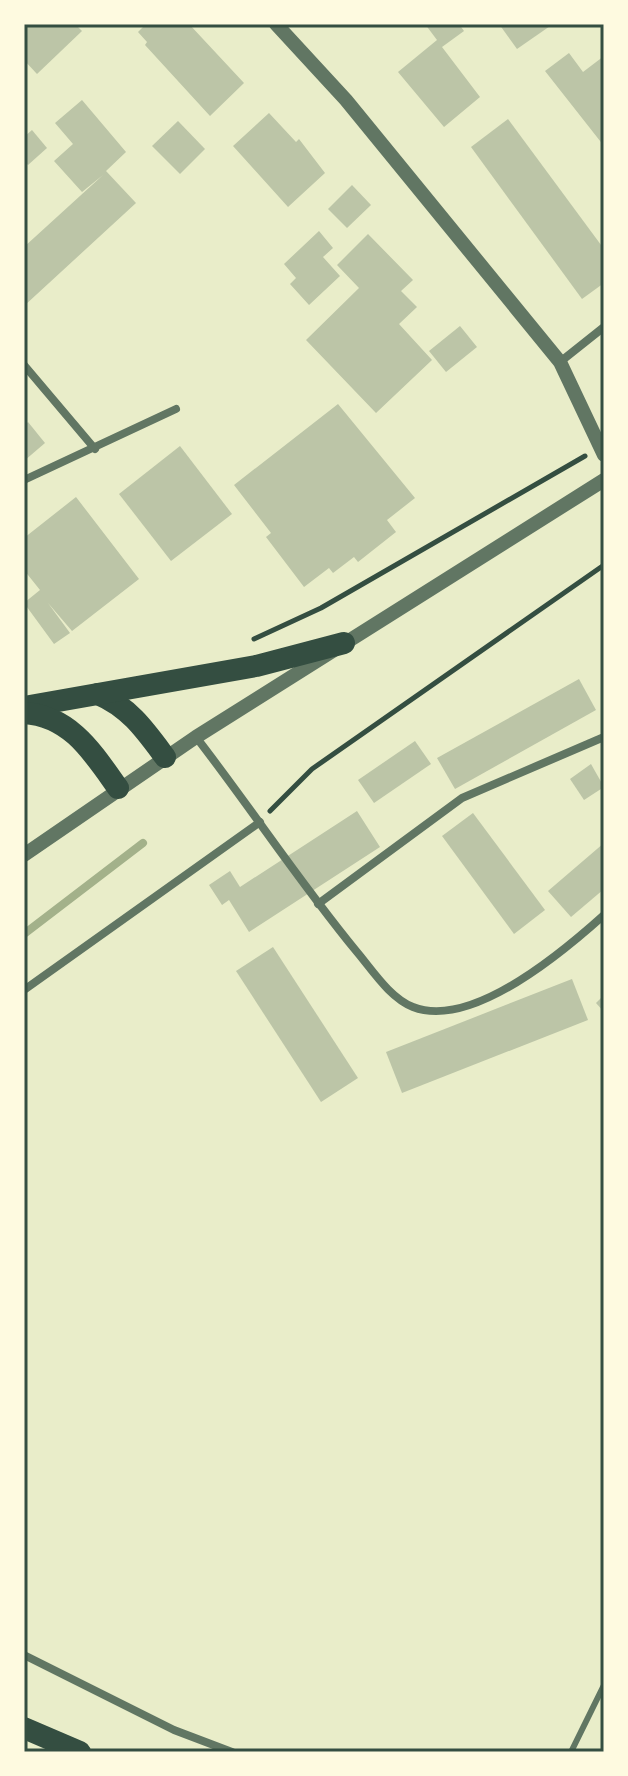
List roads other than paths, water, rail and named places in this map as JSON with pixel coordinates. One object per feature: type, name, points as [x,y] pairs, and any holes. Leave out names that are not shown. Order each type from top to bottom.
[{"type":"highway","points":[[24,710],[256,666],[344,643]]},
{"type":"highway","points":[[97,694],[119,703],[131,713],[165,757]]},
{"type":"highway","points":[[24,710],[63,724],[87,744],[118,788]]},
{"type":"highway","points":[[24,1728],[80,1752]]},
{"type":"street","points":[[276,24],[346,100],[560,362],[602,451]]},
{"type":"street","points":[[560,362],[604,327]]},
{"type":"street","points":[[24,365],[95,449]]},
{"type":"street","points":[[24,480],[176,409]]},
{"type":"street","points":[[24,855],[165,757],[604,480]]},
{"type":"street","points":[[196,737],[318,904],[390,991],[414,1008],[444,1010],[478,1001],[533,975],[604,915]]},
{"type":"street","points":[[318,904],[462,798],[604,737]]},
{"type":"street","points":[[24,990],[260,822]]},
{"type":"street","points":[[24,1655],[174,1730],[232,1752]]},
{"type":"lane","points":[[571,1752],[604,1685]]},
{"type":"waterway","points":[[24,934],[143,843]]}]
